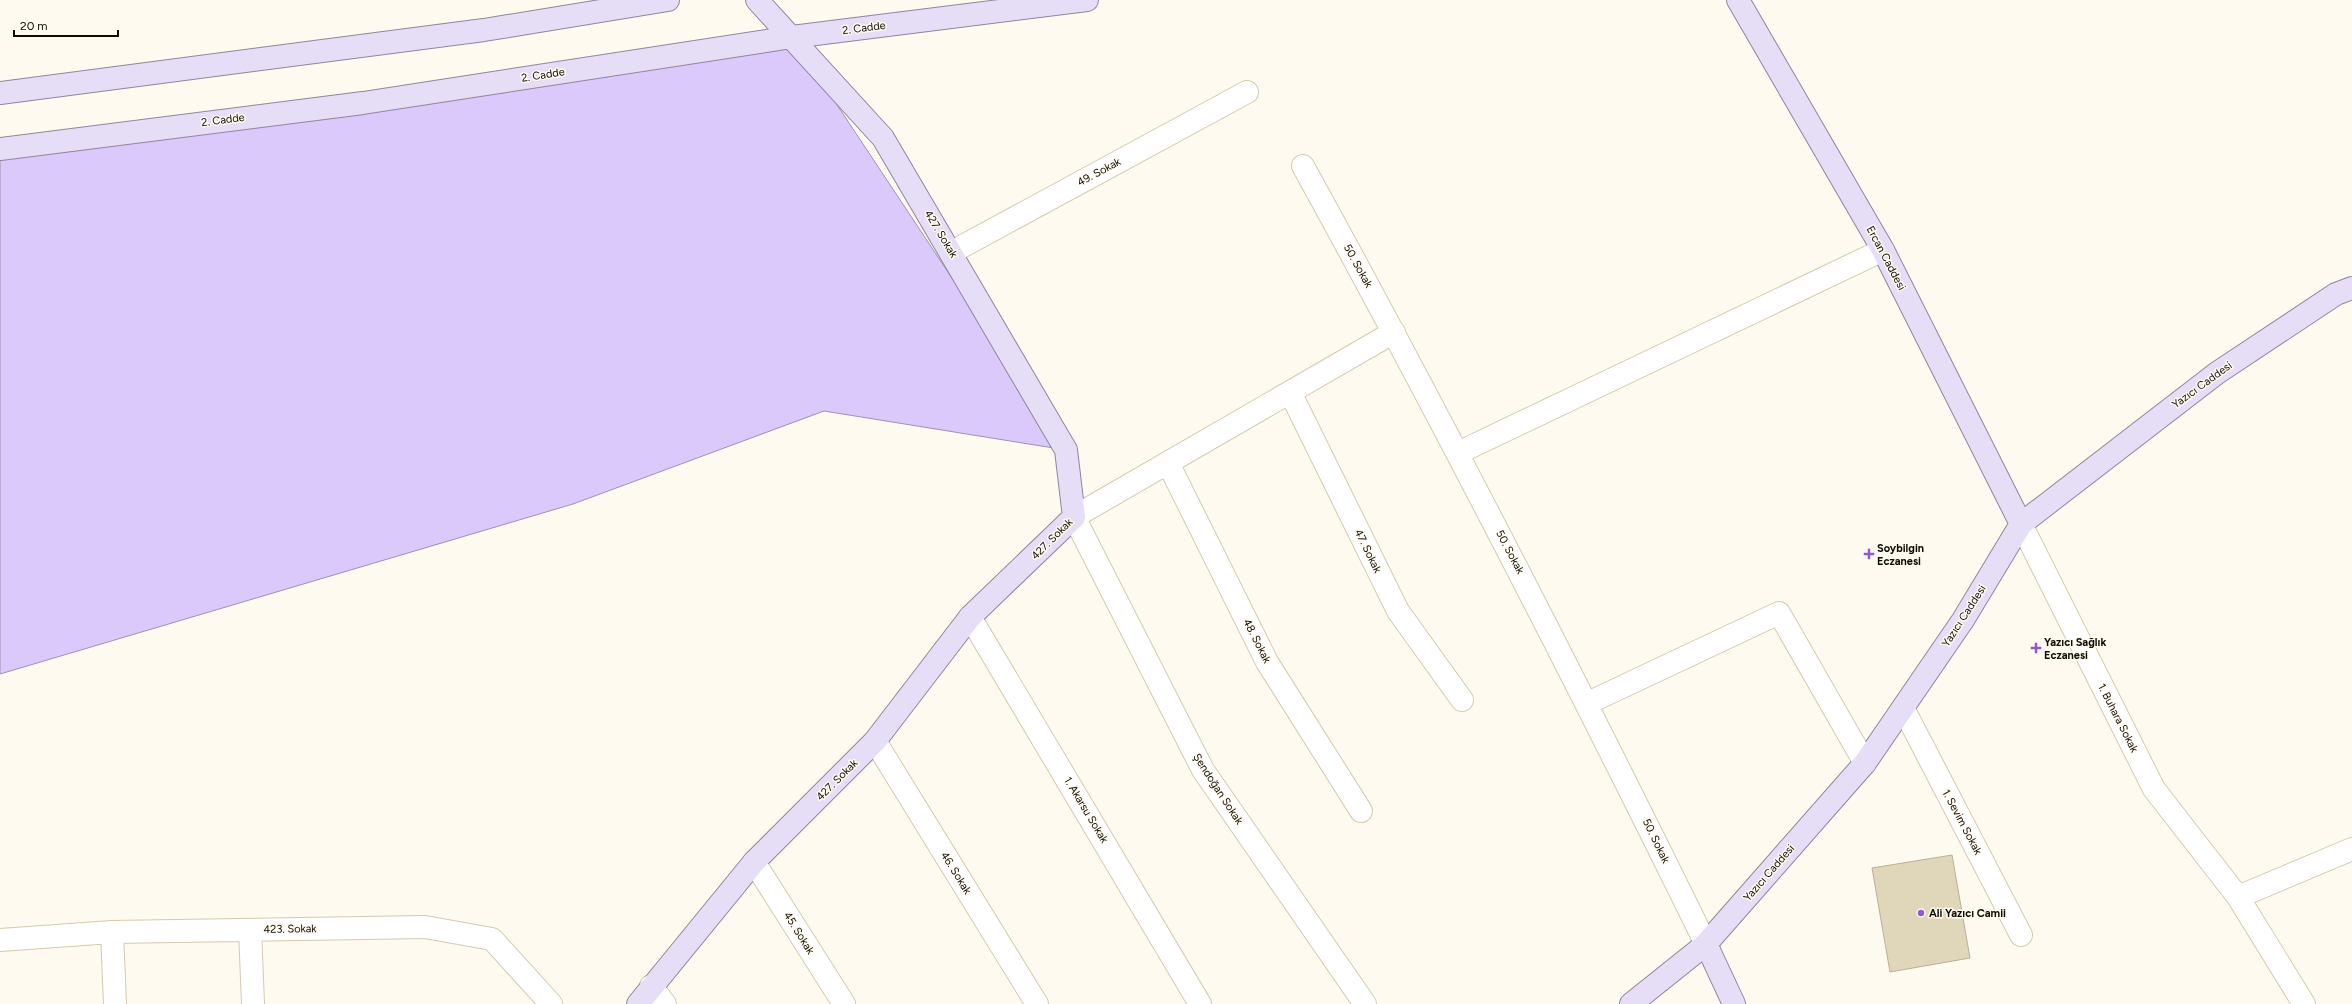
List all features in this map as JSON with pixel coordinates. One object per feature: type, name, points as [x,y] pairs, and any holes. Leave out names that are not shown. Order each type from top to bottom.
[{"type":"main road","points":[[0,92],[484,30],[668,0]]},
{"type":"main road","name":"427. Sokak","points":[[638,1004],[651,986],[754,862],[875,741],[970,618],[1074,517],[1066,450],[952,252],[883,138],[792,36],[757,0]]},
{"type":"main road","name":"2. Cadde","points":[[0,149],[363,103],[792,36],[1087,0]]},
{"type":"main road","name":"Ercan Caddesi","points":[[1738,0],[1883,250],[2021,524]]},
{"type":"main road","name":"Yazıcı Caddesi","points":[[1631,1004],[1706,944],[1865,763],[1963,620],[2021,524],[2217,373],[2336,294],[2352,288]]},
{"type":"main road","points":[[1706,944],[1734,1004]]},
{"type":"street","name":"49. Sokak","points":[[952,252],[1247,92]]},
{"type":"street","name":"50. Sokak","points":[[1303,166],[1394,332],[1588,703],[1706,944]]},
{"type":"street","points":[[1458,453],[1883,250]]},
{"type":"street","points":[[1074,517],[1394,332]]},
{"type":"street","name":"47. Sokak","points":[[1290,392],[1398,611],[1462,700]]},
{"type":"street","name":"48. Sokak","points":[[1168,463],[1267,662],[1361,812]]},
{"type":"street","name":"Şendoğan Sokak","points":[[1074,517],[1203,770],[1364,1004]]},
{"type":"street","name":"1. Buhara Sokak","points":[[2021,524],[2154,789],[2238,898],[2304,1004]]},
{"type":"street","points":[[1588,703],[1779,614],[1865,763]]},
{"type":"street","name":"1. Akarsu Sokak","points":[[970,618],[1200,1004]]},
{"type":"street","name":"1. Sevim Sokak","points":[[1902,708],[2021,935]]},
{"type":"street","name":"46. Sokak","points":[[875,741],[1037,1004]]},
{"type":"street","points":[[2238,898],[2352,849]]},
{"type":"street","name":"45. Sokak","points":[[754,862],[844,1004]]},
{"type":"street","name":"423. Sokak","points":[[0,940],[112,932],[425,927],[492,939],[551,1004]]},
{"type":"street","points":[[250,930],[253,1004]]},
{"type":"street","points":[[112,932],[115,1004]]},
{"type":"street","points":[[651,986],[665,1004]]},
{"type":"shaded area","points":[[792,37],[1066,450],[824,411],[573,504],[0,674],[0,140]]},
{"type":"building","name":"Ali Yazıcı Camii","points":[[1952,855],[1970,958],[1890,972],[1872,868]]},
{"type":"place","name":"Soybilgin Eczanesi","points":[[1869,554]]},
{"type":"place","name":"Yazıcı Sağlık Eczanesi","points":[[2036,648]]},
{"type":"place","name":"Ali Yazıcı Camii","points":[[1921,913]]}]
